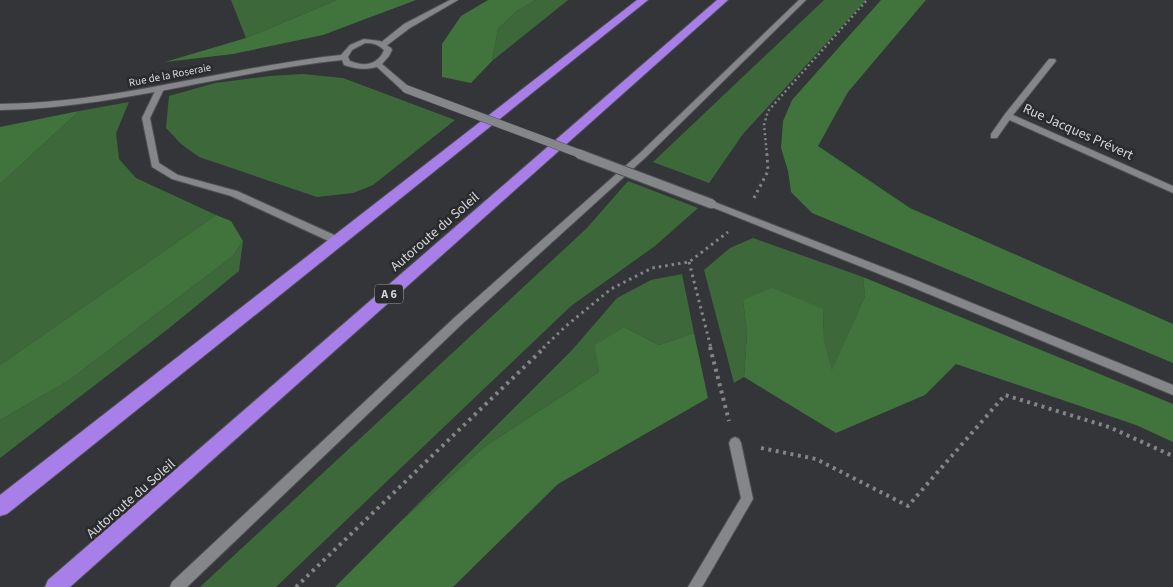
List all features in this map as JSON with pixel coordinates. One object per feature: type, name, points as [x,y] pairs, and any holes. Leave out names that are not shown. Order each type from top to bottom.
[{"type":"highway","points":[[0,507],[643,0]]},
{"type":"highway","name":"Autoroute du Soleil","points":[[55,587],[723,0]]},
{"type":"street","points":[[383,44],[407,26],[455,0]]},
{"type":"street","points":[[177,587],[458,321],[643,155],[803,0]]},
{"type":"street","points":[[374,41],[383,44],[388,50],[387,57],[378,64],[356,67],[347,63],[344,57],[347,50],[359,43],[374,41]]},
{"type":"street","name":"Rue de la Roseraie","points":[[0,107],[85,102],[262,68],[344,57]]},
{"type":"street","name":"Rue Jacques Prévert","points":[[1052,61],[1008,116],[1173,190]]},
{"type":"street","points":[[378,64],[406,88],[712,204],[910,282],[1173,390]]},
{"type":"street","points":[[160,89],[146,118],[155,164],[175,177],[234,194],[338,241]]},
{"type":"street","points":[[994,136],[1008,116]]},
{"type":"street","points":[[695,587],[747,499],[735,443]]},
{"type":"path","points":[[296,587],[566,326],[611,289],[652,268],[689,262],[719,240],[745,217],[768,171],[764,125],[768,112],[867,0]]},
{"type":"path","points":[[689,262],[735,443],[816,459],[908,506],[1005,395],[1109,427],[1173,456]]},
{"type":"green space","points":[[231,0],[337,0],[246,38]]},
{"type":"green space","points":[[337,0],[416,0],[323,35],[233,54],[165,62],[246,38]]},
{"type":"green space","points":[[488,0],[536,0],[517,11],[498,29],[492,61],[471,83],[442,77],[442,44],[461,16]]},
{"type":"green space","points":[[536,0],[568,0],[492,61],[498,29],[517,11]]},
{"type":"green space","points":[[824,0],[866,0],[743,134],[709,183],[653,162]]},
{"type":"green space","points":[[881,0],[926,0],[848,92],[818,146],[910,208],[1173,324],[1173,363],[812,213],[791,192],[788,171],[781,148],[783,121],[792,100]]},
{"type":"green space","points":[[303,74],[343,78],[455,120],[373,185],[353,193],[317,197],[199,157],[181,144],[166,128],[169,96],[215,83]]},
{"type":"green space","points":[[129,102],[116,133],[119,159],[136,178],[216,215],[0,365],[0,184],[79,111]]},
{"type":"green space","points":[[79,111],[0,184],[0,127]]},
{"type":"green space","points":[[628,181],[698,208],[655,246],[571,306],[276,587],[200,587],[587,228]]},
{"type":"green space","points":[[216,215],[231,221],[243,241],[233,256],[68,381],[0,420],[0,365]]},
{"type":"green space","points":[[753,238],[863,277],[865,296],[832,371],[824,340],[823,309],[743,300],[747,333],[744,377],[734,383],[704,270],[730,248]]},
{"type":"green space","points":[[243,241],[239,271],[168,329],[0,458],[0,420],[68,381],[233,256]]},
{"type":"green space","points":[[682,274],[694,333],[659,345],[624,327],[596,345],[599,372],[484,447],[399,523],[573,349],[617,298],[651,280]]},
{"type":"green space","points":[[863,277],[1173,404],[1173,442],[1136,425],[956,364],[925,395],[836,433],[744,377],[747,333],[743,300],[772,288],[823,309],[824,340],[832,370],[865,296]]},
{"type":"green space","points":[[624,327],[659,345],[694,333],[708,398],[558,484],[453,587],[335,587],[399,523],[484,447],[599,372],[595,345]]}]
